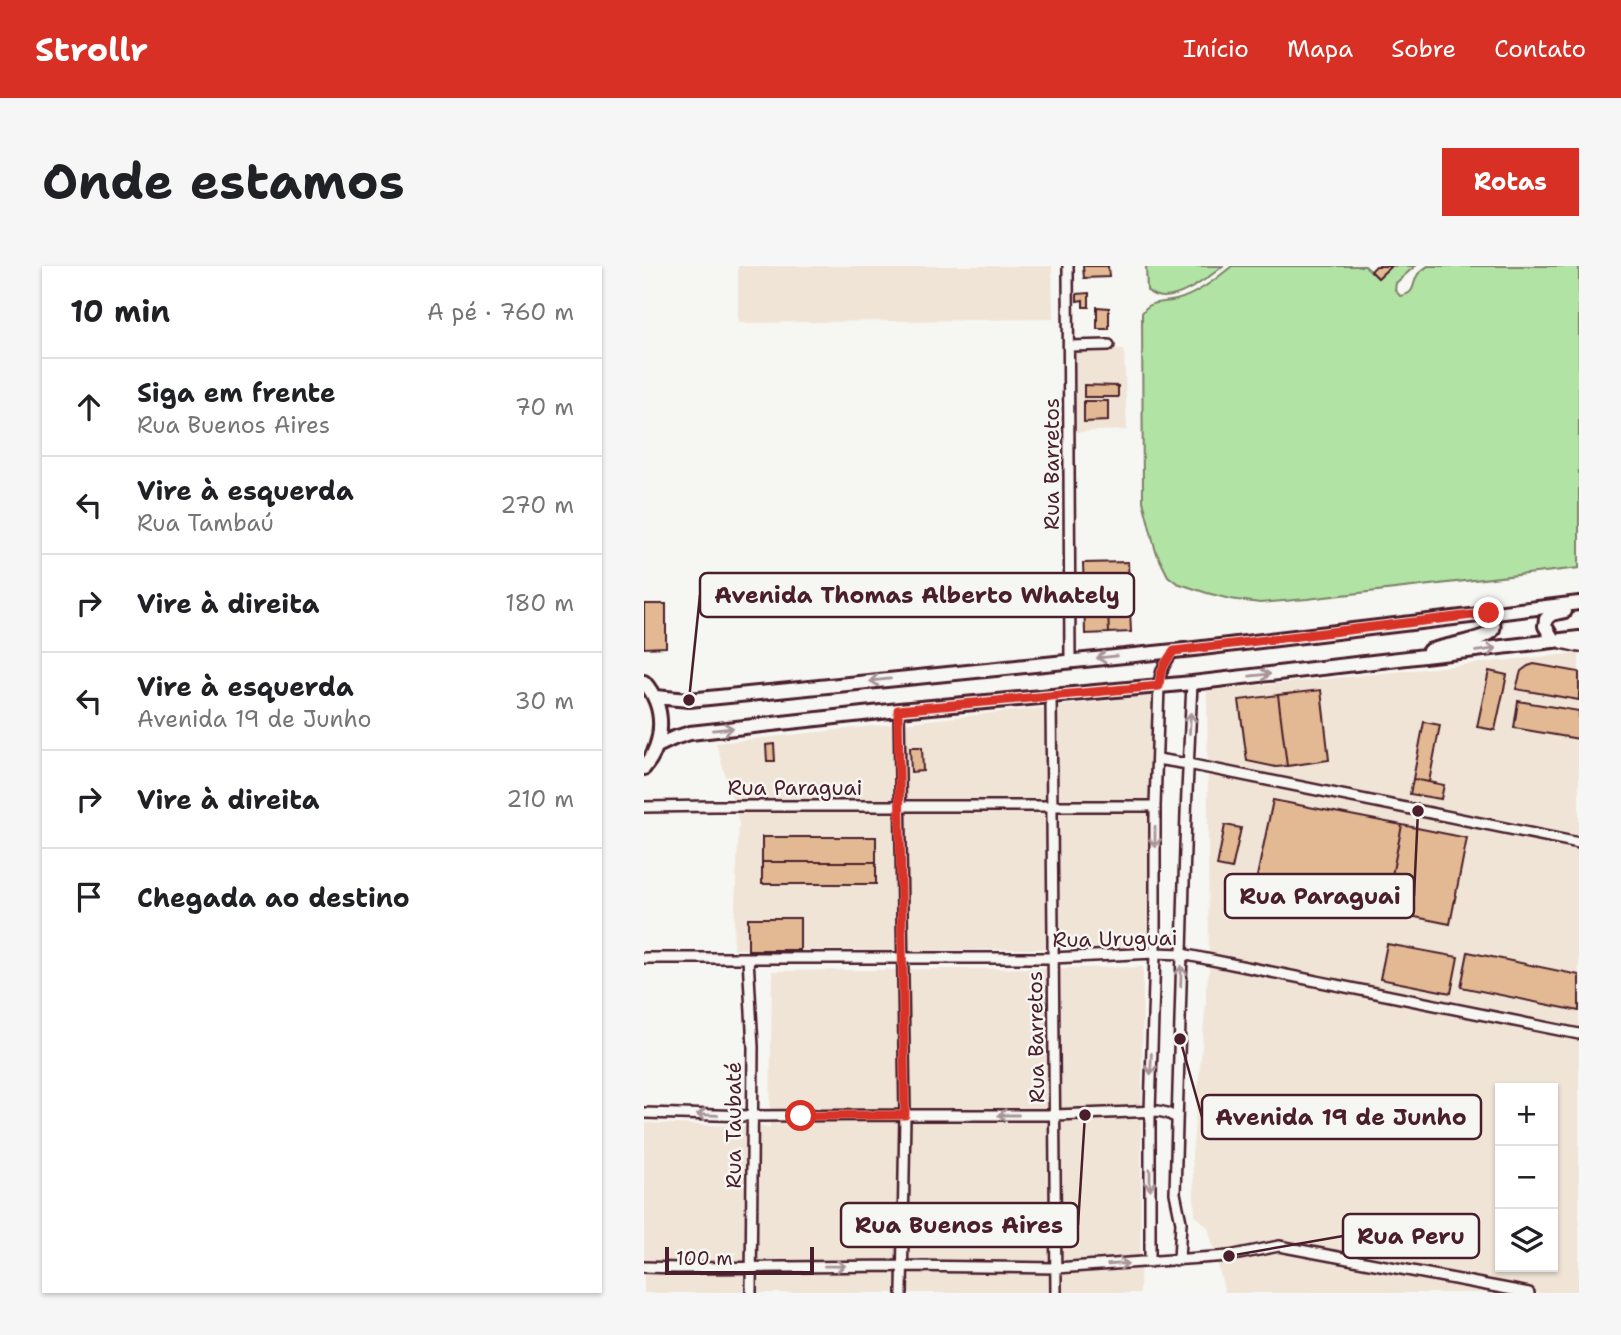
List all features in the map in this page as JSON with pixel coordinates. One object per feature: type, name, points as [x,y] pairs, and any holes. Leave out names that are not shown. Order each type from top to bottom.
[{"type":"main road","points":[[655,697],[689,700],[1174,651],[1579,603]]},
{"type":"main road","points":[[1554,641],[1545,626],[1546,619],[1552,614],[1579,609]]},
{"type":"main road","points":[[1402,659],[1439,647],[1479,639],[1492,630],[1494,624],[1489,613]]},
{"type":"main road","points":[[657,746],[690,733],[898,710],[1192,683],[1579,638]]},
{"type":"main road","points":[[644,682],[655,697],[661,730],[657,746],[644,768]]},
{"type":"street","name":"Rua Barretos","points":[[1068,266],[1070,661]]},
{"type":"street","points":[[1069,346],[1110,345]]},
{"type":"street","points":[[1554,641],[1579,647]]},
{"type":"street","points":[[1150,1262],[1150,1112],[1159,686],[1165,662],[1174,651]]},
{"type":"street","points":[[1179,1260],[1181,1222],[1175,1193],[1192,683]]},
{"type":"street","name":"Rua Barretos","points":[[1051,696],[1056,1293]]},
{"type":"street","points":[[898,710],[905,1115],[902,1293]]},
{"type":"street","points":[[1157,759],[1579,843]]},
{"type":"street","name":"Rua Paraguai","points":[[644,807],[1155,806]]},
{"type":"street","name":"Rua Uruguai","points":[[644,958],[1052,958],[1182,954],[1579,1034]]},
{"type":"street","name":"Rua Taubaté","points":[[748,958],[752,1047],[751,1293]]},
{"type":"street","points":[[644,1113],[751,1116],[1055,1115],[1162,1111],[1177,1118]]},
{"type":"street","points":[[644,1267],[1056,1268],[1229,1256],[1279,1246],[1529,1293]]},
{"type":"shaded area","points":[[738,266],[1052,266],[1053,319],[738,323]]},
{"type":"shaded area","points":[[1073,348],[1124,349],[1127,430],[1076,432]]},
{"type":"shaded area","points":[[1579,653],[1579,1293],[1225,1293],[1208,1227],[1195,1215],[1192,1155],[1209,973],[1207,691]]},
{"type":"shaded area","points":[[1152,696],[1149,947],[911,951],[733,949],[739,823],[716,743]]},
{"type":"shaded area","points":[[1143,967],[1140,1293],[644,1293],[644,1123],[770,1127],[772,971]]},
{"type":"green space","points":[[1146,266],[1223,266],[1186,291],[1165,297],[1155,296],[1147,290]]},
{"type":"green space","points":[[1232,266],[1365,266],[1378,278],[1391,266],[1415,266],[1396,283],[1395,290],[1400,296],[1411,291],[1418,274],[1428,266],[1579,266],[1579,568],[1260,603],[1207,593],[1177,583],[1168,576],[1156,552],[1143,501],[1142,313],[1153,304],[1191,294]]},
{"type":"building","points":[[1083,266],[1108,266],[1109,277],[1084,278]]},
{"type":"building","points":[[1376,266],[1391,266],[1378,278],[1371,271]]},
{"type":"building","points":[[1089,293],[1089,307],[1083,307],[1083,300],[1077,301],[1077,294]]},
{"type":"building","points":[[1097,307],[1109,308],[1109,329],[1097,329]]},
{"type":"building","points":[[1084,385],[1118,386],[1118,397],[1084,397]]},
{"type":"building","points":[[1084,401],[1108,401],[1108,421],[1084,422]]},
{"type":"building","points":[[1128,562],[1129,588],[1084,589],[1083,563]]},
{"type":"building","points":[[1129,588],[1131,632],[1109,633],[1107,589]]},
{"type":"building","points":[[1084,589],[1107,589],[1109,633],[1085,634]]},
{"type":"building","points":[[644,604],[666,604],[666,647],[644,648]]},
{"type":"building","points":[[1534,664],[1579,672],[1579,700],[1516,689],[1521,671]]},
{"type":"building","points":[[1489,671],[1507,675],[1495,730],[1477,727]]},
{"type":"building","points":[[1321,690],[1329,760],[1287,766],[1278,695]]},
{"type":"building","points":[[1278,695],[1287,766],[1276,767],[1247,761],[1239,700]]},
{"type":"building","points":[[1518,701],[1579,711],[1579,739],[1514,728]]},
{"type":"building","points":[[1424,722],[1440,725],[1429,782],[1413,779]]},
{"type":"building","points":[[774,744],[775,761],[767,761],[766,745]]},
{"type":"building","points":[[910,747],[922,747],[923,771],[911,772]]},
{"type":"building","points":[[1413,779],[1444,785],[1441,799],[1410,794]]},
{"type":"building","points":[[1273,800],[1402,825],[1385,911],[1255,886]]},
{"type":"building","points":[[1225,825],[1241,828],[1232,869],[1217,866]]},
{"type":"building","points":[[1402,825],[1467,838],[1450,924],[1385,911]]},
{"type":"building","points":[[762,837],[876,837],[876,862],[762,862]]},
{"type":"building","points":[[762,862],[876,862],[876,884],[762,884]]},
{"type":"building","points":[[748,918],[800,918],[800,950],[748,950]]},
{"type":"building","points":[[1387,944],[1458,957],[1451,993],[1380,979]]},
{"type":"building","points":[[1468,952],[1579,975],[1579,1011],[1461,987]]},
{"type":"place","name":"Avenida Thomas Alberto Whately","points":[[689,700]]},
{"type":"place","name":"Rua Paraguai","points":[[1418,811]]},
{"type":"place","name":"Avenida 19 de Junho","points":[[1180,1039]]},
{"type":"place","name":"Rua Buenos Aires","points":[[1085,1115]]},
{"type":"place","name":"Rua Peru","points":[[1229,1256]]},
{"type":"route","points":[[801,1116],[905,1115],[898,710],[1159,686],[1165,662],[1174,651],[1489,613]]}]
